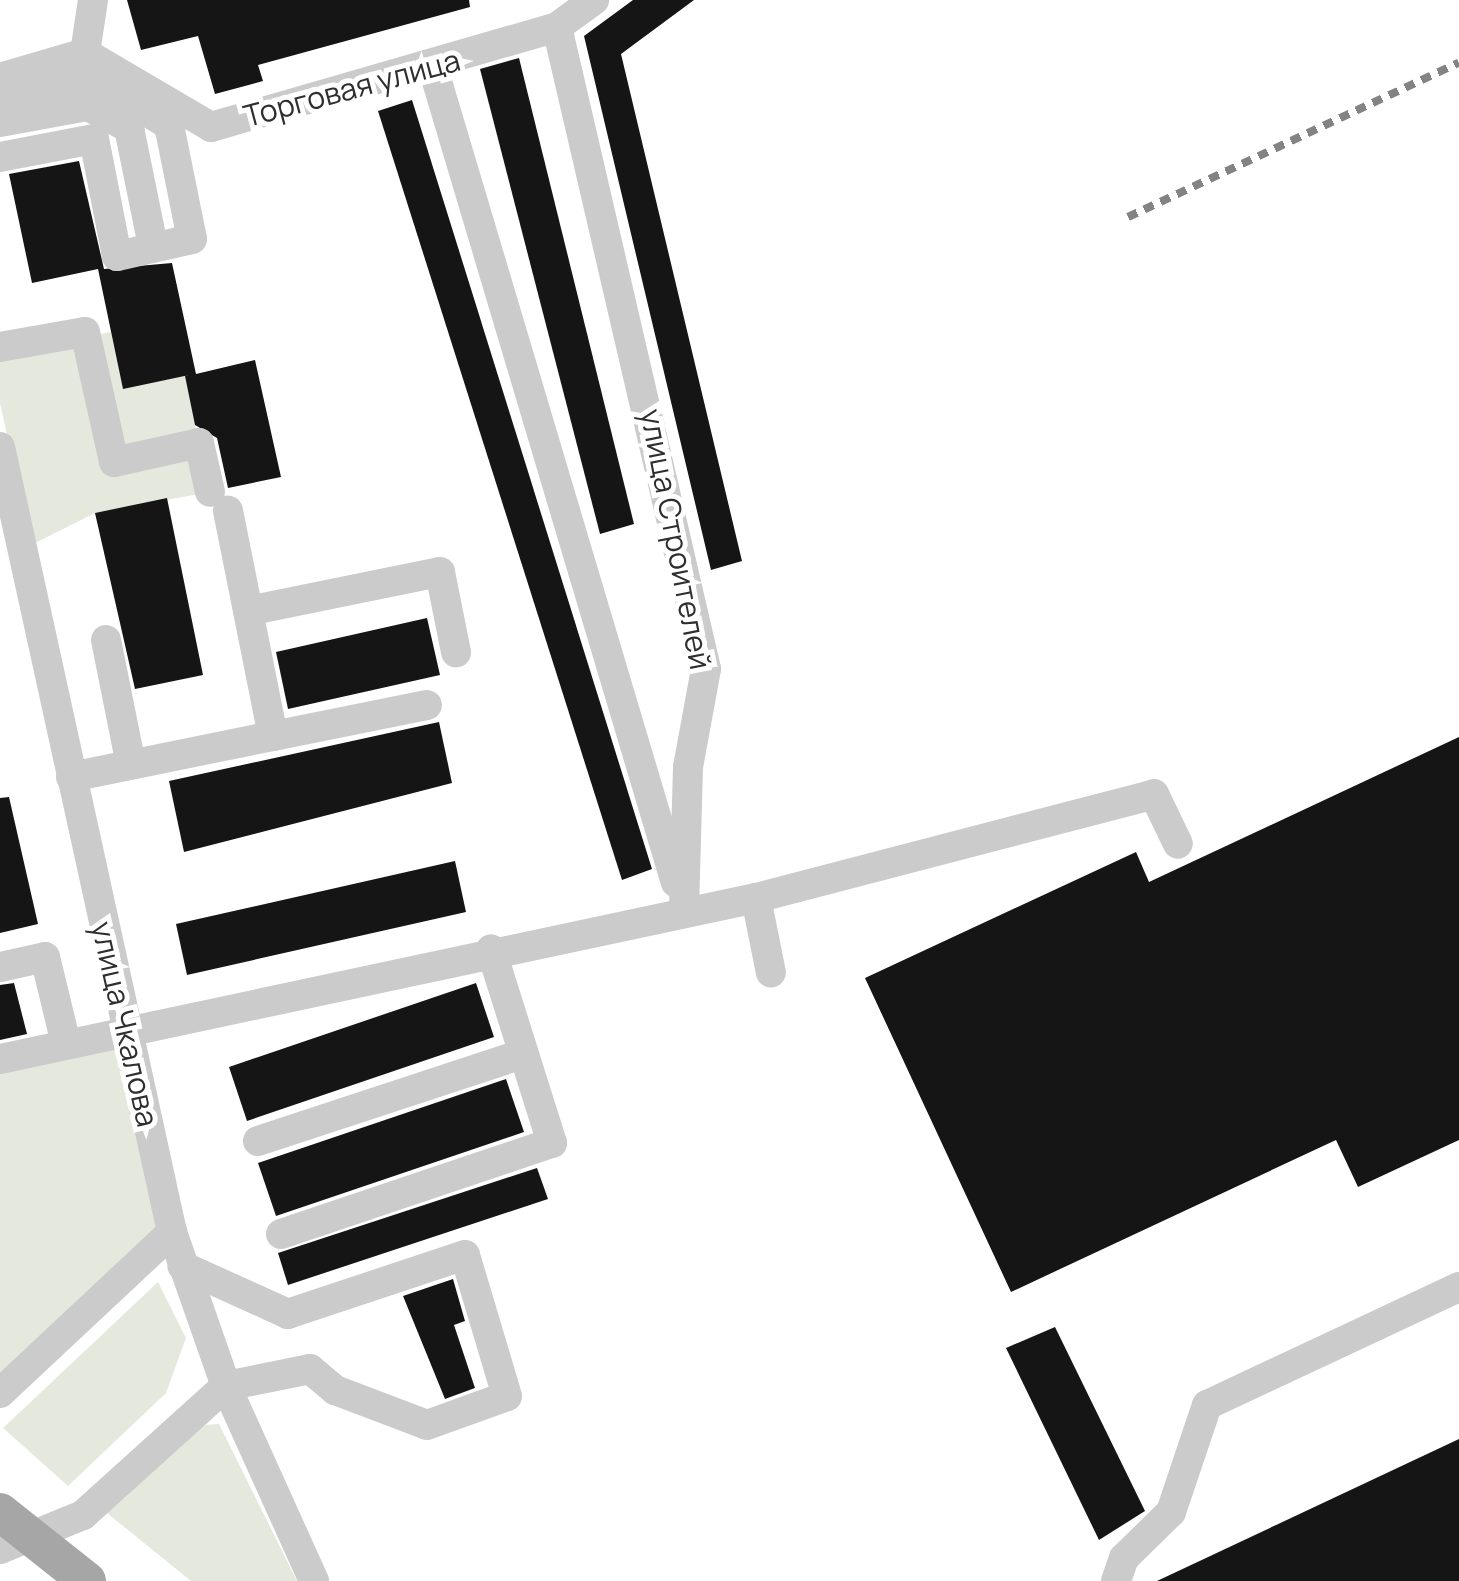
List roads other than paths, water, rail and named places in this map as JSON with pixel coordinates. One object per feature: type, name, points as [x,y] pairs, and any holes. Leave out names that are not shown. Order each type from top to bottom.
[{"type":"main road","points":[[9,1532],[86,1581]]},
{"type":"street","points":[[0,78],[85,53],[93,0]]},
{"type":"street","name":"Торговая улица","points":[[85,53],[211,126],[433,68],[557,28],[594,0]]},
{"type":"street","name":"улица Строителей","points":[[557,28],[706,669],[688,768],[684,910]]},
{"type":"street","points":[[433,68],[684,910]]},
{"type":"street","points":[[0,100],[96,80],[170,125],[192,239],[118,256],[94,139],[0,157]]},
{"type":"street","points":[[0,122],[88,106],[129,128],[152,246]]},
{"type":"street","points":[[0,348],[97,330],[114,462],[200,443],[248,611],[273,736]]},
{"type":"street","name":"улица Чкалова","points":[[0,447],[172,1232],[226,1386],[314,1581]]},
{"type":"street","points":[[248,611],[440,572],[456,652]]},
{"type":"street","points":[[106,640],[131,765]]},
{"type":"street","points":[[71,777],[428,705]]},
{"type":"street","points":[[0,1059],[491,949],[756,898],[1154,794],[1178,844]]},
{"type":"street","points":[[756,898],[771,973]]},
{"type":"street","points":[[281,1234],[552,1144],[491,949]]},
{"type":"street","points":[[0,967],[45,956],[66,1044]]},
{"type":"street","points":[[258,1140],[524,1054]]},
{"type":"street","points":[[0,1393],[172,1232]]},
{"type":"street","points":[[9,1532],[83,1515],[226,1386],[310,1369],[335,1390],[426,1425],[508,1396],[465,1255],[288,1314],[182,1266]]},
{"type":"street","points":[[1116,1581],[1124,1558],[1170,1512],[1207,1405],[1459,1287]]},
{"type":"railway","points":[[1128,217],[1459,63]]}]
